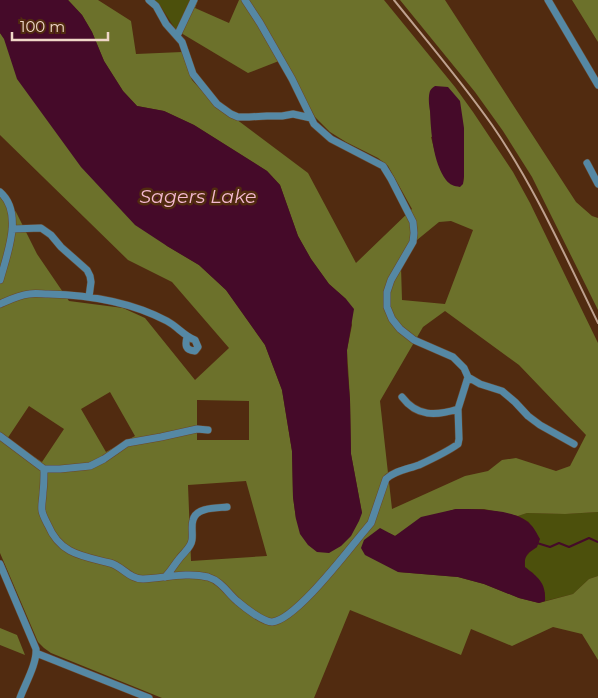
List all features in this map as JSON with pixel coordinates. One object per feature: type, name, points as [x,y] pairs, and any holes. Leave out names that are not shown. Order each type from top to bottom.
[{"type":"street","points":[[149,0],[156,6],[166,24],[182,42],[193,74],[217,104],[230,114],[238,117],[293,114],[311,118]]},
{"type":"street","points":[[177,36],[194,0]]},
{"type":"street","points":[[245,0],[292,79],[314,124],[331,139],[383,166],[413,222],[413,242],[390,280],[387,292],[387,307],[400,329],[414,340],[453,357],[464,368],[468,377],[480,384],[502,390],[528,416],[574,444]]},
{"type":"street","points":[[548,0],[598,84]]},
{"type":"street","points":[[587,163],[598,184]]},
{"type":"street","points":[[0,192],[11,206],[13,220],[10,243],[0,280]]},
{"type":"street","points":[[12,229],[41,228],[51,235],[87,270],[91,282],[89,297]]},
{"type":"street","points":[[0,304],[17,296],[29,294],[65,294],[108,299],[168,321],[187,337]]},
{"type":"street","points":[[44,469],[42,512],[56,541],[68,550],[83,557],[111,563],[135,578],[208,577],[220,583],[237,601],[266,621],[273,622],[282,619],[292,612],[320,586],[371,522],[382,487],[390,475],[420,464],[450,450],[458,444],[458,409],[468,377]]},
{"type":"street","points":[[402,397],[409,406],[434,414],[443,414],[458,409]]},
{"type":"street","points":[[0,436],[44,469],[60,469],[90,466],[127,443],[197,429],[208,430]]},
{"type":"street","points":[[164,577],[190,547],[194,517],[206,509],[227,507]]},
{"type":"street","points":[[0,564],[34,644],[36,653],[20,698]]},
{"type":"street","points":[[36,653],[149,698]]},
{"type":"shaded area","points":[[154,0],[190,0],[176,30],[161,7]]},
{"type":"shaded area","points":[[598,512],[598,576],[589,579],[573,594],[545,601],[545,593],[533,573],[525,568],[525,558],[537,547],[529,522],[518,516],[527,513],[565,514]]},
{"type":"green space","points":[[68,0],[98,0],[131,21],[136,54],[182,52],[192,80],[215,105],[308,173],[356,263],[412,209],[388,166],[378,158],[330,132],[315,117],[284,59],[248,73],[176,30],[190,0],[198,0],[195,8],[229,23],[239,0],[384,0],[455,87],[513,172],[598,343],[598,512],[565,514],[527,513],[518,516],[484,509],[456,509],[446,512],[395,536],[389,533],[398,572],[458,577],[539,603],[573,594],[589,579],[598,576],[598,660],[582,634],[553,627],[512,646],[471,629],[461,655],[350,610],[314,698],[162,698],[51,653],[38,642],[0,553],[0,195],[16,212],[37,254],[69,301],[123,308],[145,318],[195,380],[229,348],[172,282],[128,260],[0,135],[0,33],[167,246],[199,265],[226,290],[265,345],[282,390],[292,451],[293,497],[296,519],[362,513],[351,454],[347,350],[352,325],[346,299],[329,284],[311,259],[298,236],[280,185],[267,171],[194,125],[164,111],[137,106],[123,91],[104,61],[92,32],[82,15]],"holes":[[[464,128],[463,183],[441,171],[431,137]],[[451,221],[473,230],[445,304],[402,300],[401,267],[417,240],[439,222]],[[445,311],[519,365],[586,435],[570,466],[556,471],[516,458],[502,460],[488,471],[465,476],[392,509],[380,401],[423,327]],[[110,392],[135,436],[106,452],[81,409]],[[197,400],[249,401],[249,440],[197,440]],[[29,406],[64,429],[42,462],[7,439]],[[246,481],[267,556],[191,561],[188,485]]]},
{"type":"green space","points":[[400,0],[445,0],[576,202],[592,216],[598,218],[598,310],[532,177],[503,131],[475,92]]},
{"type":"green space","points":[[572,0],[598,0],[598,42]]},
{"type":"green space","points":[[0,628],[17,635],[25,655],[0,645]]},
{"type":"water","name":"Sagers Lake","points":[[0,0],[68,0],[82,15],[92,32],[104,61],[123,91],[137,106],[164,111],[194,125],[267,171],[280,185],[298,236],[311,259],[329,284],[354,309],[347,350],[347,364],[351,454],[362,513],[351,536],[341,546],[329,553],[317,552],[308,545],[300,534],[293,497],[292,451],[282,390],[265,345],[226,290],[199,265],[135,225],[81,167],[17,79],[4,39],[0,33]]},
{"type":"water","points":[[435,86],[448,87],[460,101],[464,128],[464,176],[463,184],[460,187],[452,185],[446,180],[435,156],[429,96],[430,91]]},
{"type":"water","points":[[456,509],[505,512],[523,518],[531,525],[540,539],[537,547],[527,555],[525,567],[541,581],[545,601],[539,603],[519,598],[484,584],[458,577],[398,572],[365,555],[361,548],[364,540],[380,528],[395,536],[421,517]]},
{"type":"waterway","points":[[537,543],[550,547],[559,543],[569,547],[589,538],[598,542]]},
{"type":"railway","points":[[394,0],[469,93],[508,149],[549,222],[598,323]]}]
